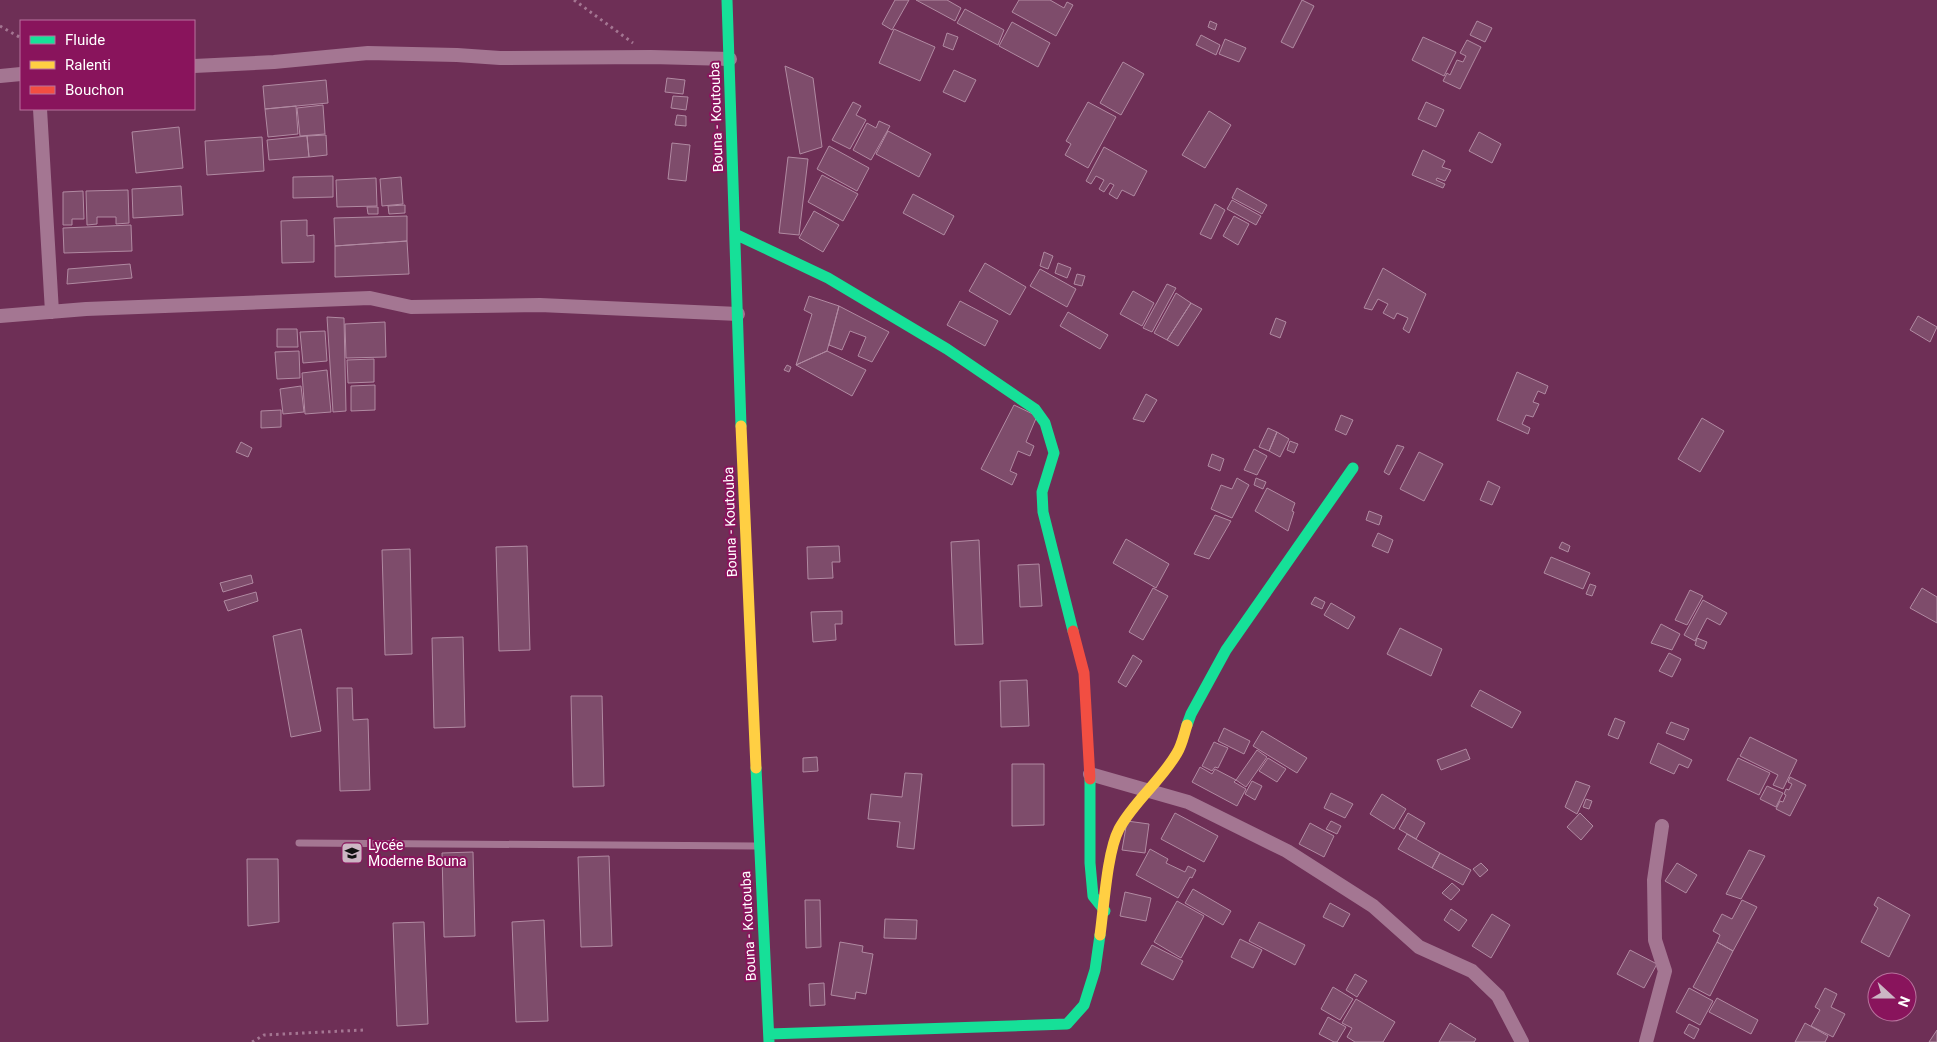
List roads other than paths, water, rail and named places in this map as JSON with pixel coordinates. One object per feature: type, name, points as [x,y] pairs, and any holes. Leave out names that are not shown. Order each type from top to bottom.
[{"type":"street","name":"Bouna - Koutouba","points":[[727,0],[744,512],[769,1038]]},
{"type":"street","points":[[195,66],[274,62],[368,53],[500,58],[651,57],[730,59]]},
{"type":"street","points":[[0,76],[20,74]]},
{"type":"street","points":[[40,110],[52,312]]},
{"type":"street","points":[[735,234],[828,278],[947,349],[1035,409],[1045,423],[1054,453],[1042,492],[1043,512],[1084,673],[1090,774],[1090,864],[1093,896],[1105,911]]},
{"type":"street","points":[[0,316],[370,298],[411,307],[540,305],[738,314]]},
{"type":"street","points":[[769,1038],[1067,1024],[1084,1005],[1095,970],[1105,911],[1111,858],[1118,831],[1132,808],[1149,790],[1178,752],[1191,714],[1226,650],[1352,468]]},
{"type":"street","points":[[1090,774],[1188,802],[1286,851],[1373,906],[1419,947],[1472,971],[1498,996],[1522,1042]]},
{"type":"street","points":[[1646,1042],[1664,971],[1655,940],[1654,880],[1662,826]]},
{"type":"lane","points":[[299,843],[759,846]]},
{"type":"place","name":"Lycée Moderne Bouna","points":[[352,853]]}]
